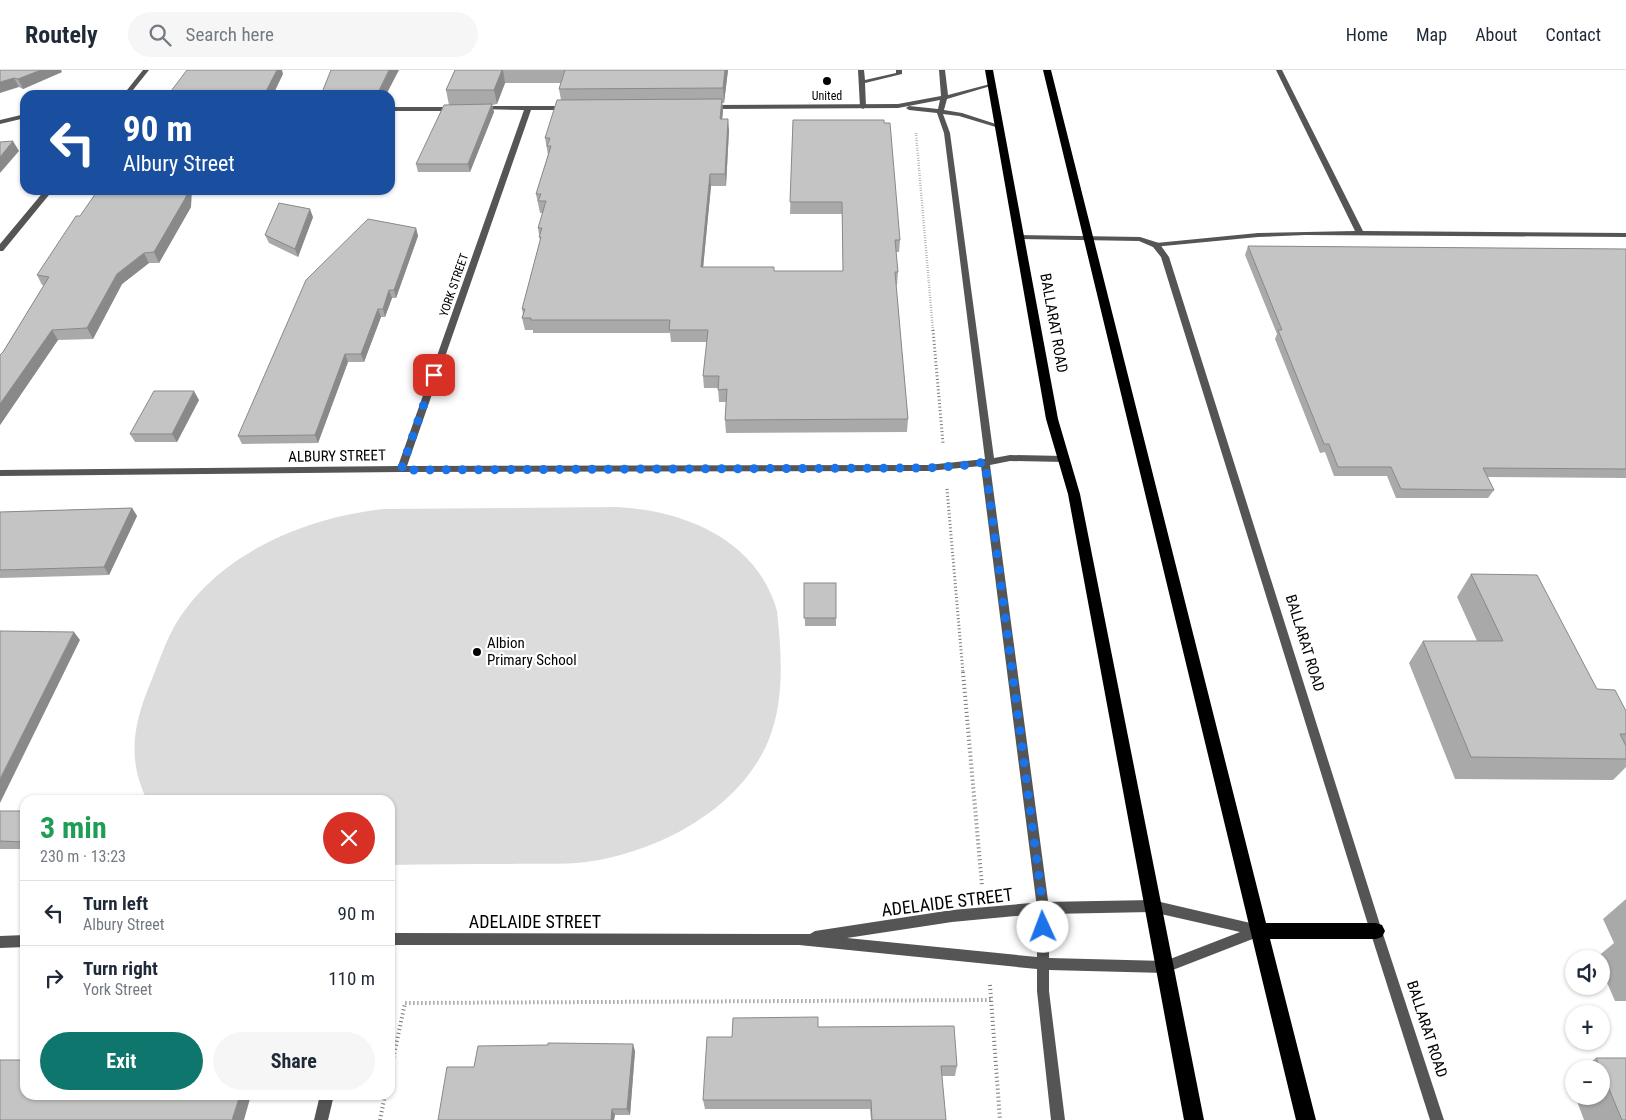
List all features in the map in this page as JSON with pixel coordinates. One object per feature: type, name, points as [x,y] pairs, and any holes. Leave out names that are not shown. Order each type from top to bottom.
[{"type":"highway","name":"BALLARAT ROAD","points":[[989,70],[1052,419],[1074,494],[1194,1120]]},
{"type":"highway","points":[[1047,70],[1306,1120]]},
{"type":"highway","points":[[1259,931],[1376,931]]},
{"type":"street","points":[[130,90],[146,70]]},
{"type":"street","points":[[861,70],[863,107]]},
{"type":"street","points":[[862,82],[899,74],[899,70]]},
{"type":"street","points":[[942,70],[945,98],[941,119],[947,133],[1043,908],[1043,991],[1058,1120]]},
{"type":"street","points":[[1279,70],[1360,233]]},
{"type":"street","points":[[705,108],[898,106],[945,98],[992,84]]},
{"type":"street","points":[[898,106],[971,117],[999,126]]},
{"type":"street","points":[[395,109],[459,108]]},
{"type":"street","points":[[469,108],[577,108]]},
{"type":"street","name":"YORK STREET","points":[[401,470],[528,108]]},
{"type":"street","points":[[0,122],[20,117]]},
{"type":"street","points":[[0,249],[44,195]]},
{"type":"street","points":[[1020,237],[1140,239],[1156,245],[1258,235],[1360,233],[1626,235]]},
{"type":"street","name":"BALLARAT ROAD","points":[[1156,245],[1165,257],[1436,1120]]},
{"type":"street","name":"ALBURY STREET","points":[[0,473],[946,468],[1010,458],[1064,459]]},
{"type":"street","name":"ADELAIDE STREET","points":[[799,939],[952,916],[1043,908],[1152,906],[1259,931]]},
{"type":"street","name":"ADELAIDE STREET","points":[[395,939],[799,939],[1044,964],[1165,967],[1259,931]]},
{"type":"street","points":[[0,942],[20,941]]},
{"type":"street","points":[[321,1120],[326,1100]]},
{"type":"path","points":[[914,109],[984,914]]},
{"type":"path","points":[[988,958],[1000,1120]]},
{"type":"path","points":[[395,1050],[405,1004],[991,1000]]},
{"type":"path","points":[[380,1120],[384,1100]]},
{"type":"shaded area","points":[[618,507],[669,515],[693,523],[716,534],[736,548],[753,565],[767,586],[777,611],[780,653],[779,697],[774,724],[763,752],[746,777],[725,800],[701,819],[673,835],[615,856],[586,862],[558,864],[395,865],[395,795],[145,795],[136,769],[135,740],[137,725],[146,695],[165,646],[174,627],[192,601],[213,579],[238,560],[265,544],[293,531],[323,521],[383,509]]},
{"type":"building","points":[[0,70],[41,70],[18,79],[14,78],[0,82]]},
{"type":"building","points":[[187,70],[277,70],[267,90],[172,90]]},
{"type":"building","points":[[331,70],[389,70],[379,90],[323,90]]},
{"type":"building","points":[[455,70],[502,70],[494,90],[446,90]]},
{"type":"building","points":[[565,70],[725,70],[723,88],[559,89]]},
{"type":"building","points":[[722,99],[720,119],[728,119],[725,174],[710,174],[701,267],[774,267],[774,271],[843,271],[842,202],[790,202],[793,120],[884,120],[884,123],[890,123],[900,240],[895,240],[898,272],[895,272],[908,419],[725,420],[727,389],[718,390],[719,376],[703,376],[708,330],[669,330],[670,320],[531,320],[531,318],[522,318],[525,309],[522,309],[541,237],[539,237],[542,228],[538,228],[546,201],[538,201],[541,194],[536,194],[551,146],[547,146],[550,138],[545,138],[557,100]]},
{"type":"building","points":[[492,104],[468,164],[416,164],[444,105]]},
{"type":"building","points":[[13,141],[0,157],[0,142]]},
{"type":"building","points":[[95,195],[186,195],[154,252],[144,253],[117,274],[87,328],[52,330],[0,404],[0,355],[49,277],[37,275],[76,216],[80,216]]},
{"type":"building","points":[[279,203],[310,209],[295,249],[265,235]]},
{"type":"building","points":[[368,219],[416,228],[394,290],[389,290],[383,309],[378,309],[361,354],[345,354],[315,435],[238,436],[306,280]]},
{"type":"building","points":[[1248,246],[1626,249],[1626,469],[1483,468],[1494,490],[1401,489],[1391,467],[1338,467],[1329,444],[1324,444],[1278,330],[1282,330]]},
{"type":"building","points":[[154,391],[194,391],[172,434],[130,434]]},
{"type":"building","points":[[132,508],[104,567],[0,570],[0,512]]},
{"type":"building","points":[[1471,574],[1537,575],[1597,689],[1615,690],[1626,711],[1626,734],[1620,734],[1626,746],[1626,759],[1471,757],[1423,641],[1503,641]]},
{"type":"building","points":[[804,583],[836,583],[836,618],[804,618]]},
{"type":"building","points":[[0,631],[74,632],[0,779]]},
{"type":"building","points":[[0,811],[20,811],[20,842],[0,841]]},
{"type":"building","points":[[818,1017],[818,1027],[954,1026],[957,1066],[941,1066],[946,1120],[872,1120],[871,1100],[703,1100],[707,1037],[732,1037],[733,1018]]},
{"type":"building","points":[[548,1043],[633,1044],[627,1109],[612,1109],[611,1120],[438,1120],[447,1067],[474,1067],[478,1046],[548,1045]]},
{"type":"building","points":[[1596,1058],[1626,1058],[1626,1120],[1622,1120],[1610,1091],[1610,1060],[1597,1060]]},
{"type":"building","points":[[0,1060],[20,1060],[20,1100],[238,1100],[232,1120],[0,1120]]},
{"type":"place","name":"United","points":[[827,81]]},
{"type":"place","name":"Albion Primary School","points":[[477,652]]},
{"type":"route","points":[[434,375],[401,470],[946,468],[985,462],[1043,908],[1043,927]]}]
